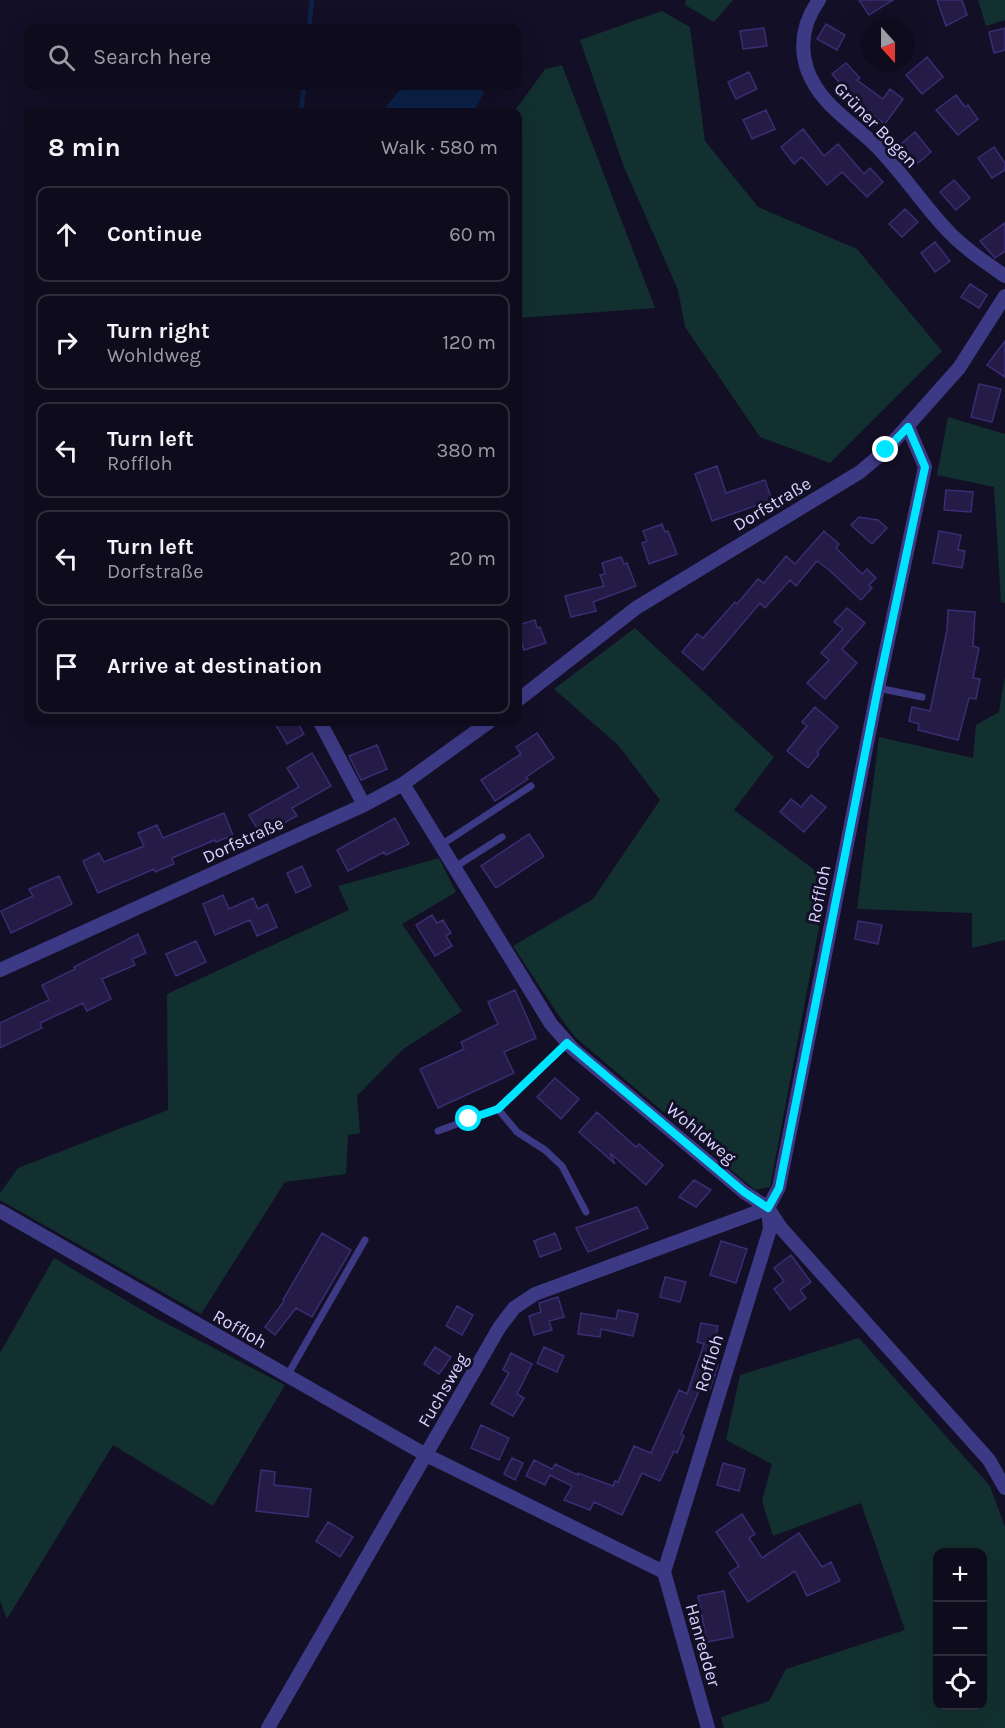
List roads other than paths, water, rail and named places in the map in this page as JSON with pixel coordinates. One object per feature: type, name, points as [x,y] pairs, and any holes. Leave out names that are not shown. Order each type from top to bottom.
[{"type":"street","name":"Grüner Bogen","points":[[819,0],[810,13],[803,48],[808,69],[818,90],[834,109],[874,144],[948,231],[980,259],[1005,276]]},
{"type":"street","name":"Dorfstraße","points":[[522,697],[636,608],[860,472],[908,427],[959,368],[1005,296]]},
{"type":"street","name":"Roffloh","points":[[0,1211],[426,1455],[664,1572],[770,1229],[768,1208],[779,1188],[878,688],[925,467],[908,427]]},
{"type":"street","points":[[322,726],[364,805]]},
{"type":"street","name":"Dorfstraße","points":[[0,970],[364,805],[403,784],[483,726]]},
{"type":"street","name":"Wohldweg","points":[[403,784],[551,1024],[567,1043],[744,1192],[768,1208],[781,1228],[989,1460],[1005,1488]]},
{"type":"street","name":"Fuchsweg","points":[[268,1728],[500,1328],[514,1308],[535,1294],[768,1208]]},
{"type":"street","name":"Hanredder","points":[[664,1572],[708,1728]]},
{"type":"lane","points":[[878,688],[922,697]]},
{"type":"lane","points":[[441,845],[531,786]]},
{"type":"lane","points":[[455,867],[502,837]]},
{"type":"lane","points":[[438,1131],[498,1109],[567,1043]]},
{"type":"lane","points":[[498,1109],[517,1132],[545,1150],[562,1166],[586,1212]]},
{"type":"lane","points":[[287,1376],[365,1240]]},
{"type":"water","points":[[401,90],[482,90],[484,93],[475,108],[385,108]]},
{"type":"waterway","points":[[309,24],[312,0]]},
{"type":"waterway","points":[[301,108],[304,90]]}]
